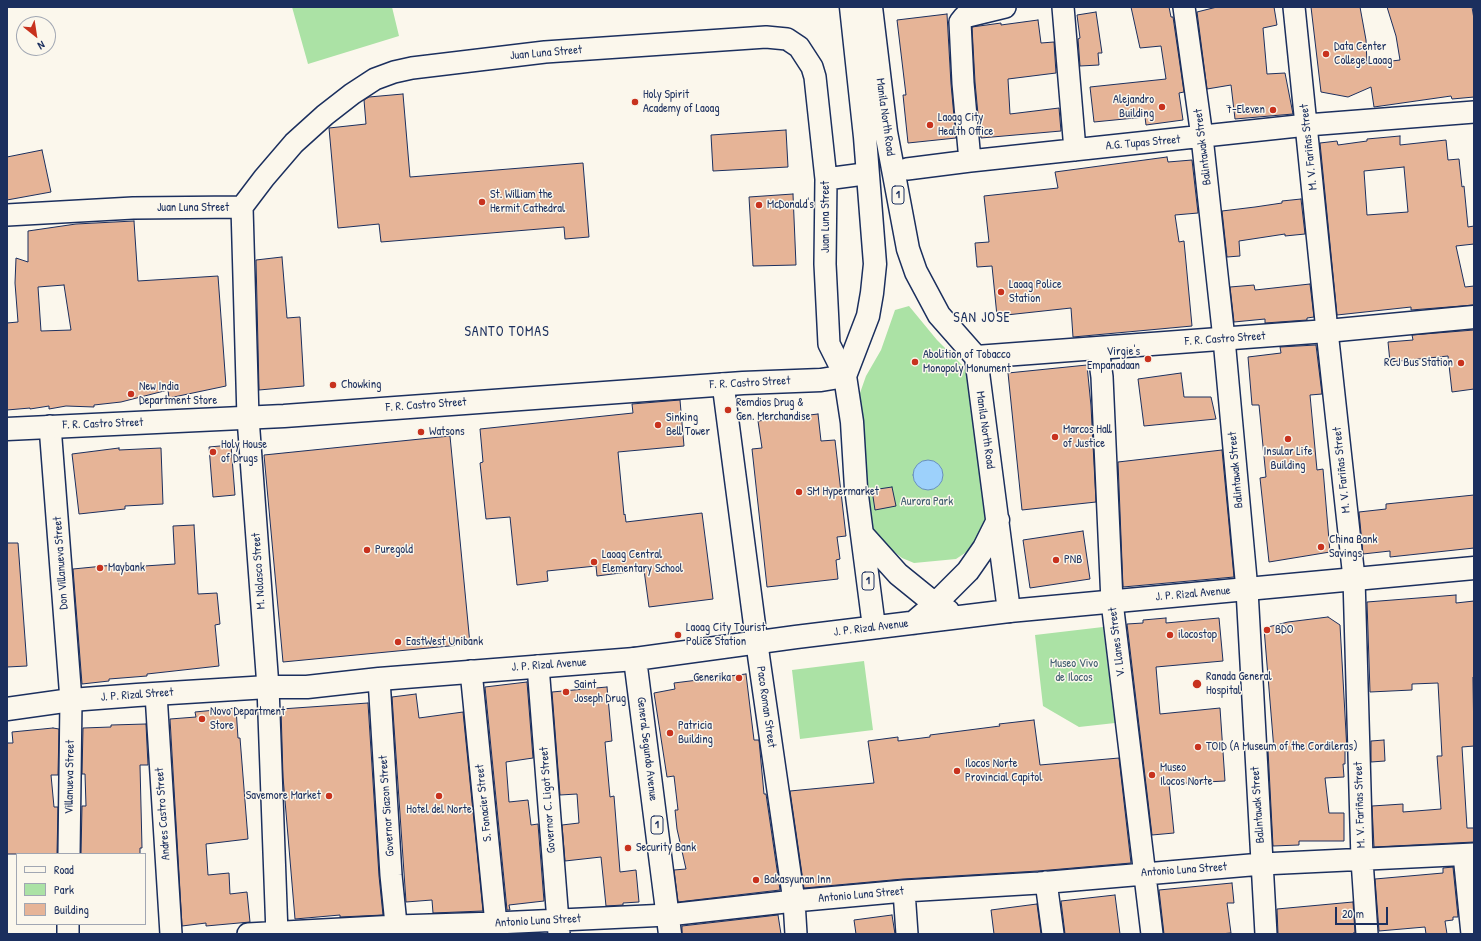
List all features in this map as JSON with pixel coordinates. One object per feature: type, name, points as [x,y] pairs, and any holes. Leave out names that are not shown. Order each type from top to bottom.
[{"type":"main road","name":"Manila North Road","points":[[862,11],[908,249],[916,272],[939,315],[976,357],[1009,611]]},
{"type":"main road","name":"Manila North Road","points":[[862,11],[865,137],[875,264],[868,316],[845,376],[852,422],[856,488],[874,627]]},
{"type":"main road","name":"F. R. Castro Street","points":[[976,357],[1327,331],[1474,317]]},
{"type":"main road","name":"F. R. Castro Street","points":[[7,429],[248,418],[723,384],[822,380],[845,376]]},
{"type":"main road","points":[[913,623],[935,604],[968,571],[984,548],[998,520]]},
{"type":"main road","points":[[862,535],[898,574],[935,604],[959,617]]},
{"type":"main road","name":"J. P. Rizal Avenue","points":[[268,687],[307,687],[470,671],[635,659],[756,643],[796,636],[1009,611],[1474,568]]},
{"type":"main road","name":"General Segundo Avenue","points":[[635,659],[669,924]]},
{"type":"main road","name":"J. P. Rizal Street","points":[[7,709],[71,700],[268,687]]},
{"type":"street","points":[[970,161],[963,83],[960,22],[964,17],[1005,7]]},
{"type":"street","points":[[1063,7],[1075,150]]},
{"type":"street","name":"Balintawak Street","points":[[1184,7],[1202,137],[1224,339],[1247,590],[1266,934]]},
{"type":"street","name":"M. V. Fariñas Street","points":[[1294,7],[1354,578],[1362,860],[1367,934]]},
{"type":"street","name":"Juan Luna Street","points":[[7,215],[133,208],[242,207],[264,178],[294,143],[325,115],[352,94],[375,79],[394,72],[412,68],[544,52],[766,37],[787,38],[799,47],[812,67],[815,77],[826,179],[825,264],[829,344],[845,376]]},
{"type":"street","name":"A.G. Tupas Street","points":[[908,168],[1307,126],[1474,112]]},
{"type":"street","points":[[826,179],[864,174]]},
{"type":"street","name":"M. Nolasco Street","points":[[242,207],[248,418],[268,687],[277,933]]},
{"type":"street","name":"V. Llanes Street","points":[[1098,348],[1102,377],[1112,602],[1152,934]]},
{"type":"street","name":"Paco Roman Street","points":[[723,384],[756,643],[794,901],[796,934]]},
{"type":"street","name":"Don Villanueva Street","points":[[50,426],[71,700]]},
{"type":"street","name":"Governor C. Ligot Street","points":[[538,666],[558,927]]},
{"type":"street","name":"S. Fonacier Street","points":[[470,671],[496,928]]},
{"type":"street","name":"Governor Siazon Street","points":[[379,679],[391,874],[397,930]]},
{"type":"street","name":"Andres Castro Street","points":[[156,694],[171,934]]},
{"type":"street","name":"Villanueva Street","points":[[69,853],[71,700]]},
{"type":"street","points":[[1469,854],[1472,934]]},
{"type":"street","name":"Antonio Luna Street","points":[[248,934],[669,924],[794,901],[1262,864],[1469,854]]},
{"type":"street","points":[[1046,882],[1053,934]]},
{"type":"street","points":[[904,892],[906,934]]},
{"type":"green space","points":[[292,7],[392,7],[399,36],[308,64]]},
{"type":"green space","name":"Aurora Park","points":[[909,306],[937,340],[962,365],[972,381],[989,518],[968,551],[956,559],[914,563],[902,558],[877,538],[870,523],[860,393],[866,376],[881,350],[895,310]]},
{"type":"green space","name":"Museo Vivo de Ilocos","points":[[1103,627],[1115,723],[1079,727],[1043,706],[1035,635]]},
{"type":"green space","points":[[864,661],[873,730],[800,739],[792,670]]},
{"type":"water","points":[[928,460],[939,464],[943,475],[939,486],[928,490],[917,486],[913,475],[917,464]]},
{"type":"building","points":[[1131,7],[1169,7],[1171,17],[1173,17],[1184,92],[1179,93],[1183,120],[1146,125],[1145,117],[1094,122],[1090,87],[1166,79],[1161,46],[1140,48]]},
{"type":"building","points":[[1217,7],[1274,7],[1277,25],[1263,28],[1267,74],[1285,73],[1293,114],[1235,119],[1231,85],[1207,89],[1197,12]]},
{"type":"building","points":[[1311,7],[1360,7],[1366,40],[1367,64],[1400,60],[1396,36],[1387,7],[1472,7],[1474,19],[1474,97],[1452,99],[1451,96],[1374,107],[1371,87],[1348,97],[1321,92]]},
{"type":"building","points":[[1096,12],[1102,53],[1098,53],[1099,65],[1080,66],[1078,39],[1080,38],[1077,15]]},
{"type":"building","points":[[947,14],[956,138],[908,143],[903,95],[906,95],[897,20]]},
{"type":"building","points":[[1038,20],[1041,43],[1054,42],[1056,73],[1008,79],[1010,114],[1059,108],[1061,131],[981,138],[975,82],[972,27]]},
{"type":"building","name":"St. William the Hermit Cathedral","points":[[403,94],[410,177],[583,163],[589,237],[565,239],[564,227],[381,242],[379,224],[338,228],[329,128],[366,124],[364,100],[369,97]]},
{"type":"building","points":[[786,130],[788,167],[713,171],[711,135]]},
{"type":"building","points":[[1400,136],[1400,145],[1446,140],[1448,160],[1459,159],[1462,187],[1464,186],[1468,227],[1474,226],[1474,244],[1456,246],[1465,287],[1474,286],[1474,305],[1411,310],[1411,307],[1337,315],[1320,143],[1337,141],[1338,145],[1367,141],[1367,139]],"holes":[[[1404,167],[1408,212],[1367,215],[1364,171]]]},
{"type":"building","points":[[42,150],[51,192],[7,200],[7,157]]},
{"type":"building","points":[[1167,157],[1168,162],[1192,160],[1198,213],[1175,215],[1179,242],[1184,241],[1192,326],[1073,337],[1071,308],[997,316],[992,266],[977,267],[975,243],[989,242],[984,196],[1058,188],[1055,172]]},
{"type":"building","points":[[793,194],[796,265],[753,266],[749,197]]},
{"type":"building","points":[[1301,199],[1305,234],[1285,236],[1285,234],[1239,241],[1240,256],[1227,257],[1222,211]]},
{"type":"building","points":[[134,221],[138,281],[218,276],[226,386],[169,398],[168,390],[121,402],[94,405],[94,407],[66,406],[49,409],[49,406],[7,410],[7,323],[18,322],[15,283],[16,258],[28,262],[28,231],[76,224]],"holes":[[[64,285],[71,330],[41,331],[38,287]]]},
{"type":"building","points":[[282,257],[287,318],[300,317],[304,386],[259,390],[256,260]]},
{"type":"building","points":[[1310,284],[1314,317],[1307,318],[1307,320],[1265,323],[1265,319],[1234,322],[1230,287],[1254,285],[1255,290]]},
{"type":"building","points":[[1474,330],[1474,389],[1452,392],[1448,356],[1390,362],[1388,342],[1413,340],[1412,335]]},
{"type":"building","points":[[1316,345],[1322,394],[1310,395],[1317,470],[1323,469],[1330,552],[1269,562],[1260,478],[1266,477],[1259,405],[1252,405],[1248,357],[1281,353],[1280,347]]},
{"type":"building","name":"Marcos Hall of Justice","points":[[1087,365],[1091,406],[1096,502],[1022,510],[1008,373]]},
{"type":"building","points":[[1181,373],[1184,397],[1211,397],[1216,419],[1144,426],[1138,379]]},
{"type":"building","points":[[680,400],[684,446],[618,452],[624,515],[625,514],[626,522],[702,513],[713,599],[649,607],[644,570],[597,576],[596,566],[547,571],[548,581],[517,585],[510,517],[486,519],[480,463],[483,462],[480,429],[633,413],[632,404]]},
{"type":"building","name":"SM Hypermarket","points":[[818,414],[821,441],[835,440],[846,536],[837,537],[840,559],[836,560],[838,579],[767,587],[752,449],[762,448],[758,421]]},
{"type":"building","name":"Puregold","points":[[450,436],[470,644],[283,662],[264,455]]},
{"type":"building","points":[[231,445],[235,495],[213,497],[209,447]]},
{"type":"building","points":[[119,448],[119,450],[161,448],[163,504],[125,506],[125,509],[79,514],[72,454]]},
{"type":"building","points":[[1222,450],[1234,577],[1123,587],[1118,462]]},
{"type":"building","points":[[892,487],[896,506],[875,510],[872,490]]},
{"type":"building","points":[[1474,495],[1474,548],[1390,557],[1390,551],[1363,554],[1359,512],[1386,509],[1386,504]]},
{"type":"building","points":[[194,525],[198,594],[217,593],[220,624],[215,625],[219,666],[147,674],[147,676],[109,679],[109,681],[82,684],[73,569],[114,565],[114,568],[175,564],[173,526]]},
{"type":"building","name":"PNB","points":[[1083,531],[1090,579],[1030,588],[1023,540]]},
{"type":"building","points":[[7,543],[18,543],[27,666],[7,667]]},
{"type":"building","points":[[1456,595],[1456,603],[1474,601],[1474,746],[1462,747],[1467,828],[1474,828],[1474,842],[1374,847],[1372,806],[1403,804],[1403,812],[1441,809],[1437,756],[1442,756],[1438,683],[1412,684],[1412,690],[1370,692],[1367,602]]},
{"type":"building","points":[[1328,617],[1340,625],[1347,751],[1345,751],[1345,764],[1343,764],[1344,777],[1325,778],[1329,813],[1344,813],[1344,841],[1299,841],[1299,845],[1273,846],[1268,750],[1274,750],[1264,628],[1288,622]]},
{"type":"building","points":[[1166,618],[1166,623],[1219,618],[1223,661],[1156,667],[1160,714],[1220,708],[1225,781],[1169,784],[1174,833],[1152,835],[1127,624],[1143,623],[1143,620]]},
{"type":"building","points":[[746,674],[754,740],[759,740],[764,794],[766,794],[780,890],[678,902],[674,870],[686,869],[677,829],[675,810],[678,810],[674,776],[667,777],[654,693],[675,689],[674,683]]},
{"type":"building","points":[[527,682],[533,758],[506,762],[509,802],[528,800],[531,825],[538,824],[544,901],[509,905],[510,910],[507,910],[485,687]]},
{"type":"building","points":[[607,687],[612,741],[605,742],[610,797],[614,796],[620,872],[636,870],[639,902],[606,906],[601,857],[565,861],[562,825],[579,823],[577,794],[560,795],[552,692]]},
{"type":"building","points":[[416,694],[419,718],[463,712],[483,911],[433,913],[432,900],[406,902],[392,697]]},
{"type":"building","name":"Savemore Market","points":[[368,703],[379,876],[383,915],[340,917],[340,915],[295,919],[283,777],[281,709]]},
{"type":"building","points":[[236,708],[238,738],[240,738],[248,839],[206,844],[208,875],[229,873],[230,894],[247,892],[250,922],[206,926],[206,923],[182,926],[170,719],[196,717],[195,712]]},
{"type":"building","points":[[1034,720],[1040,765],[1119,758],[1131,863],[1038,871],[903,879],[804,888],[790,791],[874,783],[868,741],[898,737],[898,741],[930,737],[930,735]]},
{"type":"building","points":[[146,724],[148,765],[140,765],[142,848],[140,848],[140,853],[81,853],[82,806],[86,806],[85,774],[82,774],[83,728],[111,727],[111,725]]},
{"type":"building","points":[[53,728],[59,729],[58,775],[51,775],[54,807],[58,807],[57,853],[7,854],[7,743],[13,743],[12,732]]},
{"type":"building","points":[[1384,740],[1385,761],[1371,762],[1371,741]]},
{"type":"building","points":[[1453,867],[1458,917],[1453,917],[1453,920],[1445,921],[1447,934],[1426,934],[1425,927],[1379,931],[1375,879],[1443,873],[1443,868]]},
{"type":"building","points":[[1232,883],[1234,903],[1227,903],[1231,933],[1164,934],[1159,890]]},
{"type":"building","points":[[1115,895],[1120,934],[1065,934],[1061,901]]},
{"type":"building","points":[[1353,902],[1355,933],[1353,934],[1278,934],[1277,909]]},
{"type":"building","points":[[1037,904],[1041,934],[994,934],[991,910]]},
{"type":"building","points":[[778,915],[781,934],[682,934],[682,926]]},
{"type":"building","points":[[892,915],[895,934],[856,934],[854,920]]},
{"type":"place","name":"Data Center College Laoag","points":[[1326,54]]},
{"type":"place","name":"Holy Spirit Academy of Laoag","points":[[635,102]]},
{"type":"place","name":"Alejandro Building","points":[[1162,107]]},
{"type":"place","name":"7-Eleven","points":[[1273,110]]},
{"type":"place","name":"Laoag City Health Office","points":[[930,125]]},
{"type":"place","name":"St. William the Hermit Cathedral","points":[[482,202]]},
{"type":"place","name":"McDonald's","points":[[759,205]]},
{"type":"place","name":"Laoag Police Station","points":[[1001,292]]},
{"type":"place","name":"Virgie's Empanadaan","points":[[1148,359]]},
{"type":"place","name":"Abolition of Tobacco Monopoly Monument","points":[[915,362]]},
{"type":"place","name":"RCJ Bus Station","points":[[1461,363]]},
{"type":"place","name":"Chowking","points":[[333,385]]},
{"type":"place","name":"New India Department Store","points":[[131,394]]},
{"type":"place","name":"Remdios Drug & Gen. Merchandise","points":[[728,410]]},
{"type":"place","name":"Sinking Bell Tower","points":[[658,425]]},
{"type":"place","name":"Watsons","points":[[421,432]]},
{"type":"place","name":"Marcos Hall of Justice","points":[[1055,437]]},
{"type":"place","name":"Insular Life Building","points":[[1288,439]]},
{"type":"place","name":"Holy House of Drugs","points":[[213,452]]},
{"type":"place","name":"SM Hypermarket","points":[[799,492]]},
{"type":"place","name":"China Bank Savings","points":[[1321,547]]},
{"type":"place","name":"Puregold","points":[[367,550]]},
{"type":"place","name":"PNB","points":[[1056,560]]},
{"type":"place","name":"Laoag Central Elementary School","points":[[594,562]]},
{"type":"place","name":"Maybank","points":[[100,568]]},
{"type":"place","name":"BDO","points":[[1267,630]]},
{"type":"place","name":"Laoag City Tourist Police Station","points":[[678,635]]},
{"type":"place","name":"ilocostop","points":[[1170,635]]},
{"type":"place","name":"EastWest Unibank","points":[[398,642]]},
{"type":"place","name":"Generika","points":[[739,678]]},
{"type":"place","name":"Ranada General Hospital","points":[[1197,684]]},
{"type":"place","name":"Saint Joseph Drug","points":[[566,692]]},
{"type":"place","name":"Novo Department Store","points":[[202,719]]},
{"type":"place","name":"Patricia Building","points":[[670,733]]},
{"type":"place","name":"TOID (A Museum of the Cordileras)","points":[[1198,747]]},
{"type":"place","name":"Ilocos Norte Provincial Capitol","points":[[957,771]]},
{"type":"place","name":"Museo Ilocos Norte","points":[[1152,775]]},
{"type":"place","name":"Savemore Market","points":[[329,796]]},
{"type":"place","name":"Hotel del Norte","points":[[439,796]]},
{"type":"place","name":"Security Bank","points":[[628,848]]},
{"type":"place","name":"Bakasyunan Inn","points":[[756,880]]},
{"type":"district","name":"SAN JOSE","points":[[982,318]]},
{"type":"district","name":"SANTO TOMAS","points":[[507,332]]}]
